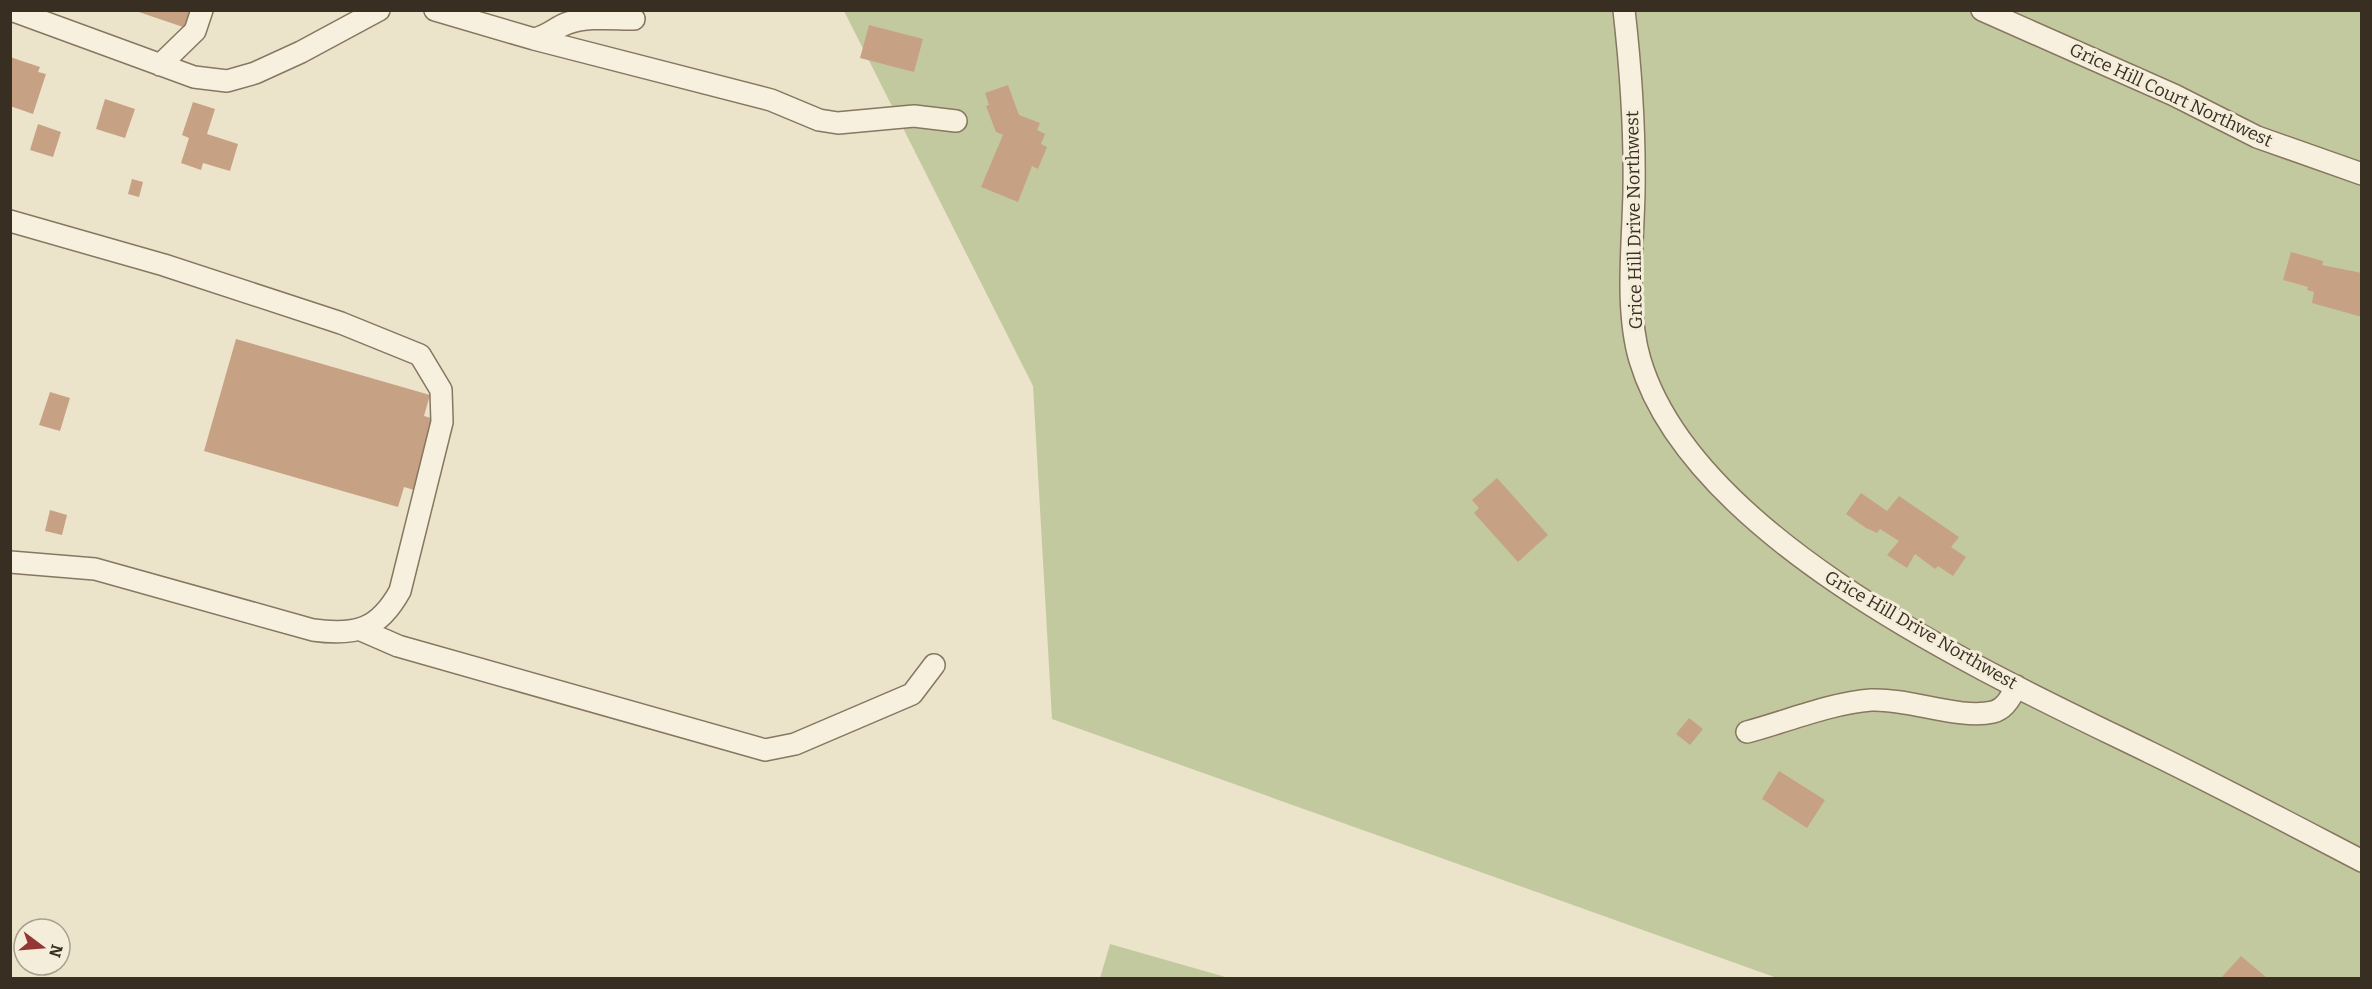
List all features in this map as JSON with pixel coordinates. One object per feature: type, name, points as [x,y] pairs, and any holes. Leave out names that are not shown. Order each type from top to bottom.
[{"type":"street","points":[[11,10],[50,16],[160,65],[194,77],[227,81],[255,73],[301,52],[380,10]]},
{"type":"street","points":[[160,65],[195,31],[202,10]]},
{"type":"street","points":[[435,10],[534,39],[771,100],[819,120],[838,123],[914,116],[956,121]]},
{"type":"street","name":"Grice Hill Drive Northwest","points":[[1624,10],[1635,157],[1633,307],[1640,360],[1662,410],[1691,455],[1728,494],[1780,540],[1882,611],[2016,686],[2361,861]]},
{"type":"street","name":"Grice Hill Court Northwest","points":[[1982,10],[2174,94],[2257,137],[2361,174]]},
{"type":"street","points":[[534,39],[548,36],[569,23],[590,19],[634,19]]},
{"type":"street","points":[[10,221],[164,264],[341,323],[420,355],[441,390],[442,422],[400,591],[388,613],[360,629],[333,633],[314,630],[95,569],[10,562]]},
{"type":"street","points":[[360,629],[398,646],[765,750],[795,744],[912,694],[934,665]]},
{"type":"street","points":[[1747,732],[1869,700],[1902,701],[1977,714],[1996,711],[2010,699],[2016,686]]},
{"type":"green space","points":[[844,11],[2361,11],[2361,978],[1777,978],[1052,719],[1033,386]]},
{"type":"green space","points":[[1110,944],[1229,978],[1100,978]]},
{"type":"building","points":[[133,10],[191,10],[186,28]]},
{"type":"building","points":[[869,25],[923,39],[914,72],[860,58]]},
{"type":"building","points":[[10,57],[40,67],[38,72],[46,74],[33,114],[10,106]]},
{"type":"building","points":[[1008,85],[1019,115],[1040,123],[1037,130],[1045,134],[1041,144],[1047,147],[1038,169],[1032,166],[1018,202],[981,187],[1003,135],[996,132],[986,106],[989,105],[985,93]]},
{"type":"building","points":[[105,99],[135,109],[125,138],[96,129]]},
{"type":"building","points":[[193,102],[215,109],[207,134],[238,144],[230,171],[203,163],[201,170],[181,163],[189,138],[182,135]]},
{"type":"building","points":[[38,124],[61,132],[53,157],[30,150]]},
{"type":"building","points":[[132,179],[143,182],[139,197],[128,194]]},
{"type":"building","points":[[2291,252],[2323,261],[2322,265],[2362,273],[2362,317],[2312,303],[2314,292],[2307,290],[2308,287],[2283,280]]},
{"type":"building","points":[[236,339],[430,395],[424,416],[435,419],[414,490],[404,487],[398,507],[204,451]]},
{"type":"building","points":[[50,392],[70,398],[60,431],[39,425]]},
{"type":"building","points":[[1497,478],[1548,535],[1518,562],[1474,513],[1479,508],[1472,500]]},
{"type":"building","points":[[1861,493],[1887,511],[1899,496],[1959,537],[1951,547],[1966,557],[1953,576],[1938,566],[1935,569],[1915,554],[1907,568],[1887,555],[1899,541],[1880,529],[1877,533],[1866,528],[1846,514]]},
{"type":"building","points":[[50,510],[67,515],[62,535],[45,531]]},
{"type":"building","points":[[1689,718],[1703,729],[1690,745],[1676,734]]},
{"type":"building","points":[[1779,771],[1825,800],[1807,828],[1762,799]]},
{"type":"building","points":[[2241,956],[2267,978],[2221,978]]}]
